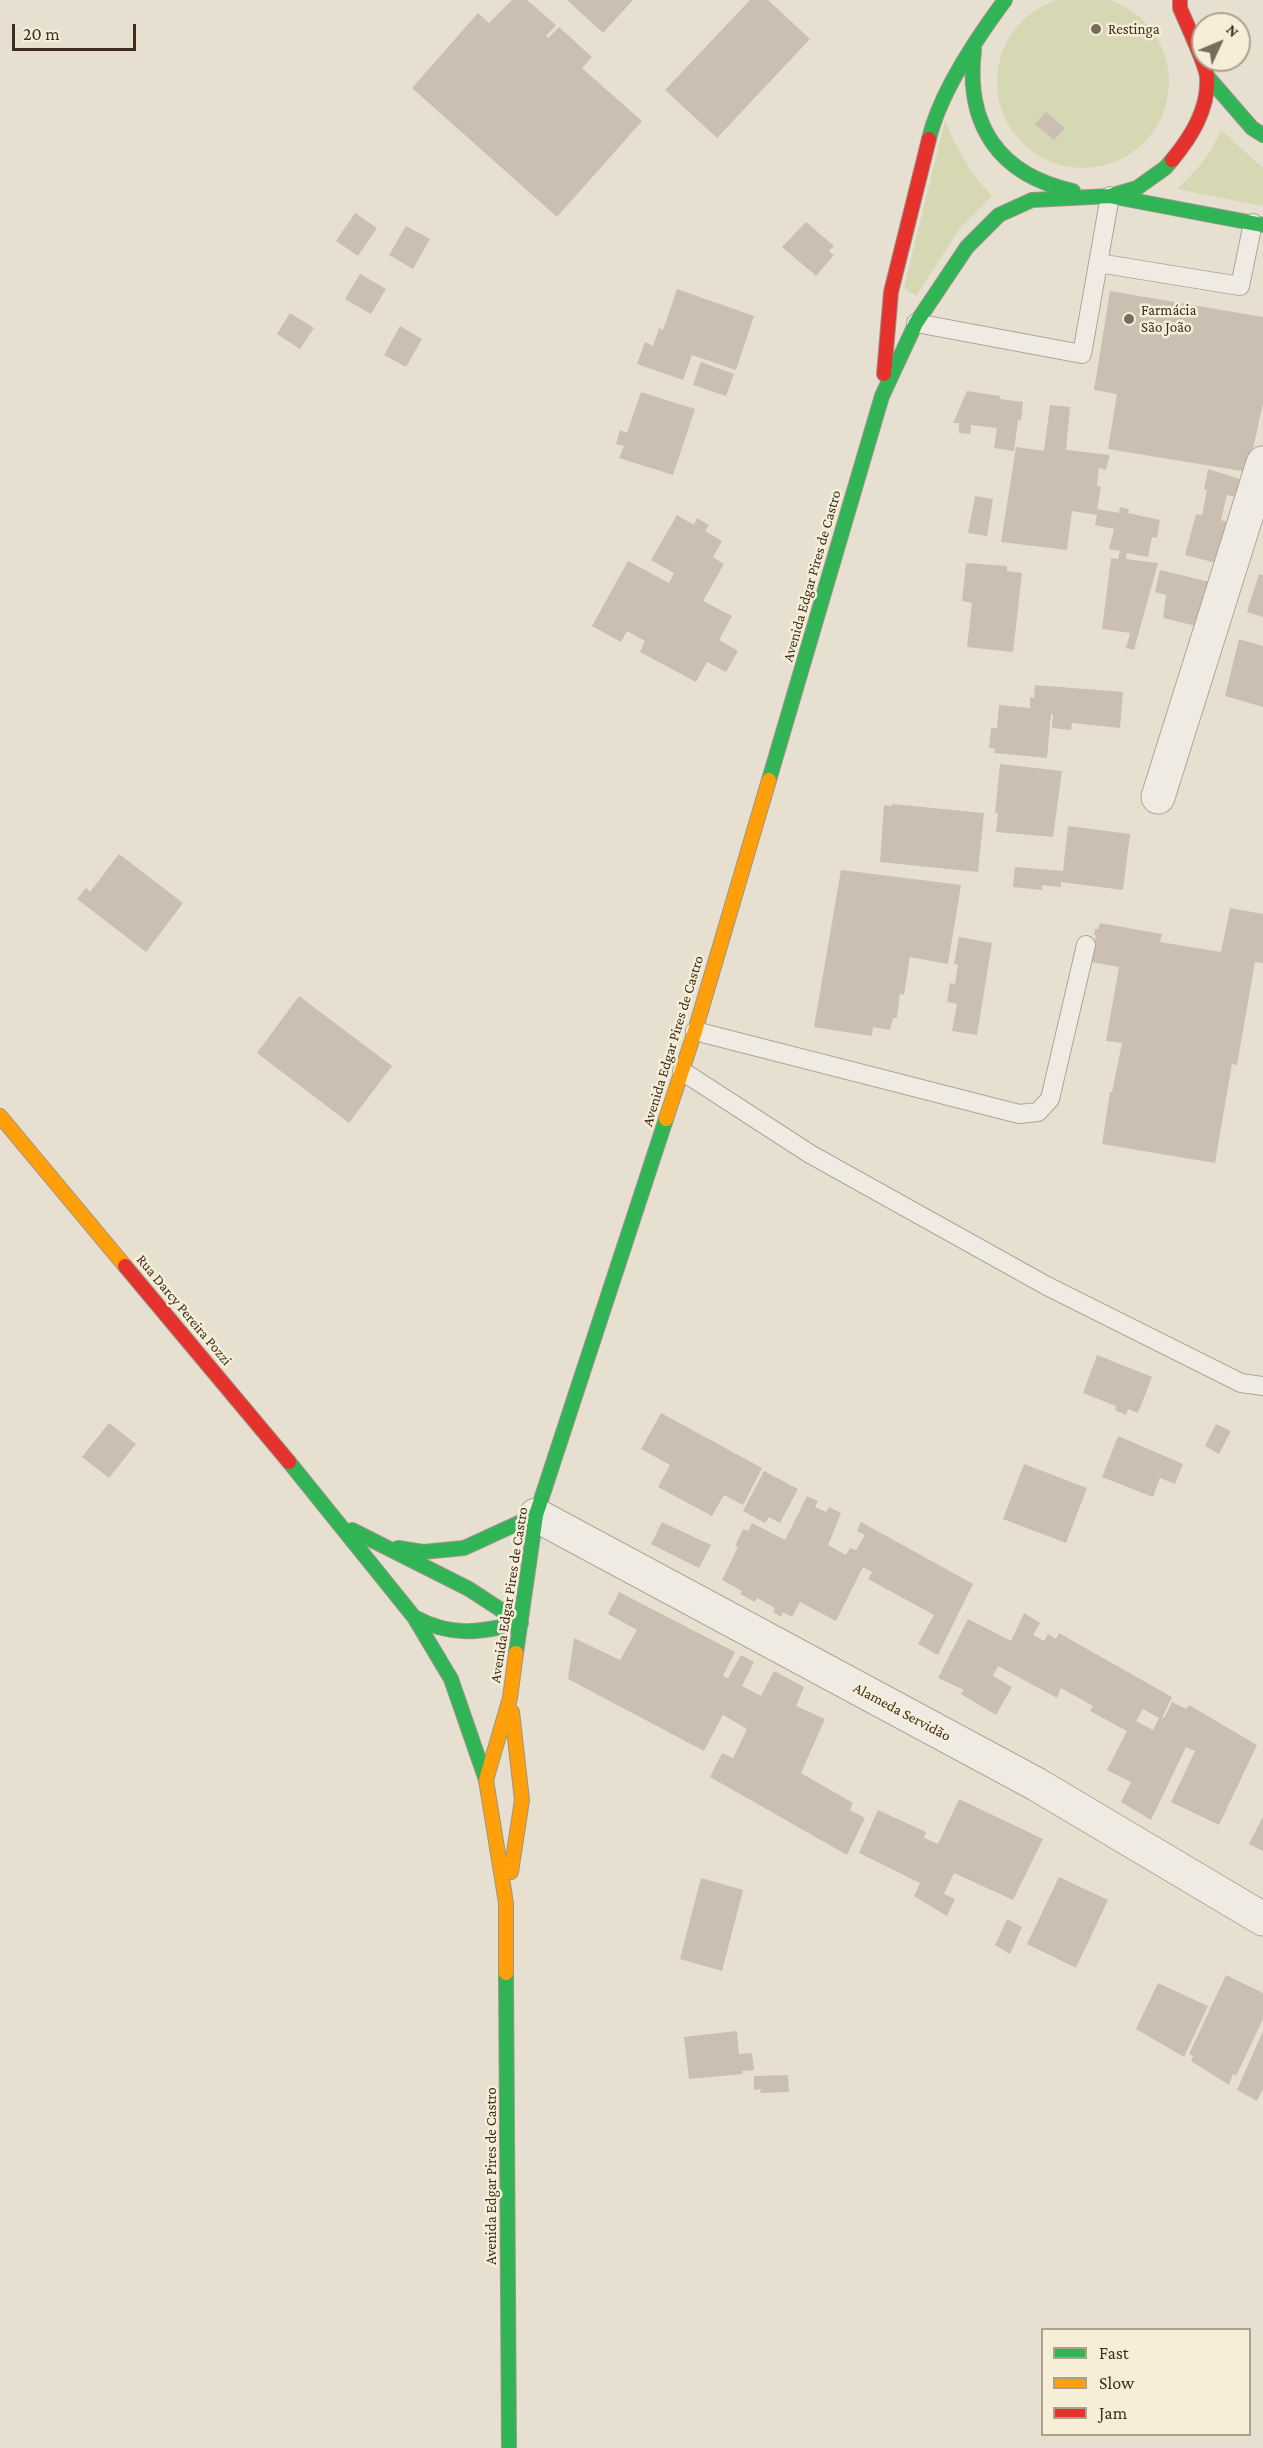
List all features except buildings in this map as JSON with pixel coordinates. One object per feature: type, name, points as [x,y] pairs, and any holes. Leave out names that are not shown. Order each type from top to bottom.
[{"type":"main road","name":"Avenida Edgar Pires de Castro","points":[[882,396],[891,292],[933,121],[976,39],[1005,0]]},
{"type":"main road","name":"Avenida Edgar Pires de Castro","points":[[508,2448],[506,1904],[486,1780],[510,1698],[536,1515],[695,1031],[882,396],[916,323],[967,247],[999,215],[1032,200],[1110,196],[1137,188],[1165,168],[1189,140],[1204,107],[1207,76],[1178,3]]},
{"type":"main road","points":[[976,39],[971,76],[976,113],[994,146],[1021,173],[1055,188],[1258,224]]},
{"type":"main road","points":[[1207,76],[1252,128],[1263,135]]},
{"type":"main road","name":"Rua Darcy Pereira Pozzi","points":[[0,1116],[342,1525],[414,1617],[451,1679],[486,1780]]},
{"type":"main road","name":"Rua Darcy Pereira Pozzi","points":[[380,1545],[423,1552],[464,1548],[536,1515]]},
{"type":"main road","name":"Rua Darcy Pereira Pozzi","points":[[342,1525],[469,1589],[521,1623]]},
{"type":"main road","name":"Rua Darcy Pereira Pozzi","points":[[414,1617],[430,1627],[448,1633],[468,1634],[521,1623]]},
{"type":"main road","name":"Avenida Edgar Pires de Castro","points":[[506,1904],[522,1800],[510,1698]]},
{"type":"street","points":[[1158,797],[1263,463]]},
{"type":"street","name":"Alameda Servidão","points":[[536,1515],[1036,1784],[1263,1919]]},
{"type":"lane","points":[[916,323],[1082,354],[1110,196]]},
{"type":"lane","points":[[1098,263],[1240,286],[1258,224]]},
{"type":"lane","points":[[695,1031],[1019,1114],[1038,1112],[1050,1099],[1086,945]]},
{"type":"lane","points":[[682,1071],[810,1154],[1047,1286],[1241,1383],[1263,1386]]},
{"type":"green space","points":[[1063,-1],[1103,-1],[1131,11],[1144,21],[1154,34],[1167,65],[1169,82],[1167,99],[1154,130],[1144,143],[1131,153],[1100,166],[1083,168],[1066,166],[1035,153],[1022,143],[1012,130],[999,99],[997,82],[999,65],[1012,34],[1022,21],[1035,11]]},
{"type":"green space","points":[[945,121],[965,161],[992,196],[960,228],[916,296],[904,288]]},
{"type":"green space","points":[[1221,130],[1263,168],[1263,206],[1177,189],[1202,162]]},
{"type":"traffic: fast","points":[[929,139],[941,103],[960,66],[1005,0]]},
{"type":"traffic: fast","points":[[974,50],[975,101],[992,143],[1025,173],[1073,191]]},
{"type":"traffic: fast","points":[[1207,76],[1252,128],[1263,135]]},
{"type":"traffic: fast","points":[[769,780],[882,396],[916,323],[967,247],[999,215],[1032,200],[1110,196],[1137,188],[1165,168],[1172,160]]},
{"type":"traffic: fast","points":[[1110,196],[1263,225]]},
{"type":"traffic: fast","points":[[516,1653],[536,1515],[666,1119]]},
{"type":"traffic: fast","points":[[289,1462],[414,1617],[441,1628],[466,1631],[479,1631],[521,1623]]},
{"type":"traffic: fast","points":[[398,1548],[423,1552],[464,1548],[536,1515]]},
{"type":"traffic: fast","points":[[352,1530],[469,1589],[521,1623]]},
{"type":"traffic: fast","points":[[414,1617],[451,1679],[486,1780]]},
{"type":"traffic: fast","points":[[506,1973],[509,2448]]},
{"type":"traffic: slow","points":[[666,1119],[695,1031],[769,780]]},
{"type":"traffic: slow","points":[[0,1116],[125,1266]]},
{"type":"traffic: slow","points":[[506,1973],[506,1903],[486,1780],[510,1698],[516,1653]]},
{"type":"traffic: slow","points":[[511,1872],[522,1800],[512,1712]]},
{"type":"traffic: jam","points":[[1172,160],[1186,142],[1197,122],[1207,89],[1206,71],[1180,8],[1180,0]]},
{"type":"traffic: jam","points":[[884,374],[891,292],[929,139]]},
{"type":"traffic: jam","points":[[125,1266],[289,1462]]},
{"type":"place","name":"Restinga","points":[[1096,29]]},
{"type":"place","name":"Farmácia São João","points":[[1129,319]]}]
